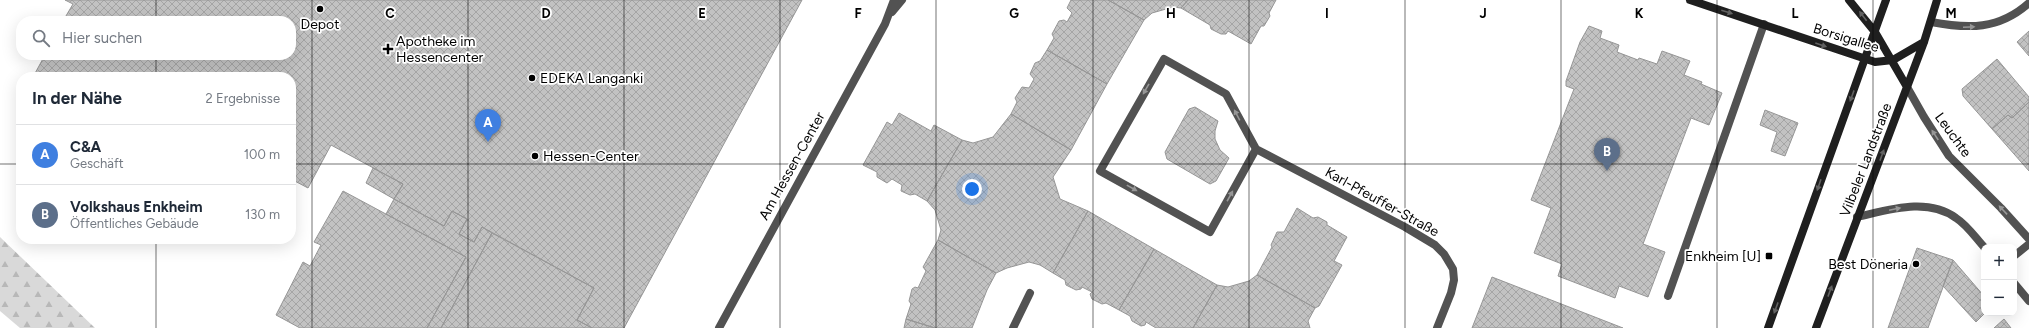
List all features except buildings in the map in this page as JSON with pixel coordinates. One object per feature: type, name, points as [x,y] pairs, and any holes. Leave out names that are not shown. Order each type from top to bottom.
[{"type":"main road","name":"Borsigallee","points":[[1690,0],[1764,24],[1865,60],[1884,62],[1893,60],[1924,42]]},
{"type":"main road","name":"Borsigallee","points":[[1849,0],[1875,32]]},
{"type":"main road","points":[[1768,328],[1886,0]]},
{"type":"main road","name":"Vilbeler Landstraße","points":[[1816,328],[1924,42],[1931,22],[1936,0]]},
{"type":"main road","name":"Leuchte","points":[[1875,32],[1893,60],[1907,87]]},
{"type":"street","name":"Am Hessen-Center","points":[[720,328],[887,17],[894,0]]},
{"type":"street","name":"Am Hessen-Center","points":[[887,17],[902,0]]},
{"type":"street","points":[[1931,22],[1959,27],[1993,24],[2008,18],[2029,3]]},
{"type":"street","points":[[1668,296],[1764,24]]},
{"type":"street","points":[[1164,59],[1226,94],[1256,149],[1210,232],[1100,171],[1164,59]]},
{"type":"street","name":"Leuchte","points":[[1907,87],[1949,156],[2029,239]]},
{"type":"street","name":"Karl-Pfeuffer-Straße","points":[[1256,149],[1406,227],[1435,245],[1444,254],[1453,269],[1454,280],[1452,293],[1437,328]]},
{"type":"street","points":[[1857,217],[1908,206],[1944,210],[1958,218],[1981,244]]},
{"type":"street","points":[[2017,254],[2029,244]]},
{"type":"street","points":[[2017,287],[2029,301]]},
{"type":"street","points":[[1013,328],[1030,293]]},
{"type":"green space","points":[[0,237],[95,328],[20,328],[0,311]]},
{"type":"place","name":"Depot","points":[[320,9]]},
{"type":"place","name":"Apotheke im Hessencenter","points":[[388,49]]},
{"type":"place","name":"EDEKA Langanki","points":[[532,78]]},
{"type":"place","name":"C&A","points":[[488,142]]},
{"type":"place","name":"Hessen-Center","points":[[535,156]]},
{"type":"place","name":"Volkshaus Enkheim","points":[[1607,171]]},
{"type":"place","name":"Enkheim [U]","points":[[1769,256]]},
{"type":"place","name":"Best Döneria","points":[[1916,264]]}]
